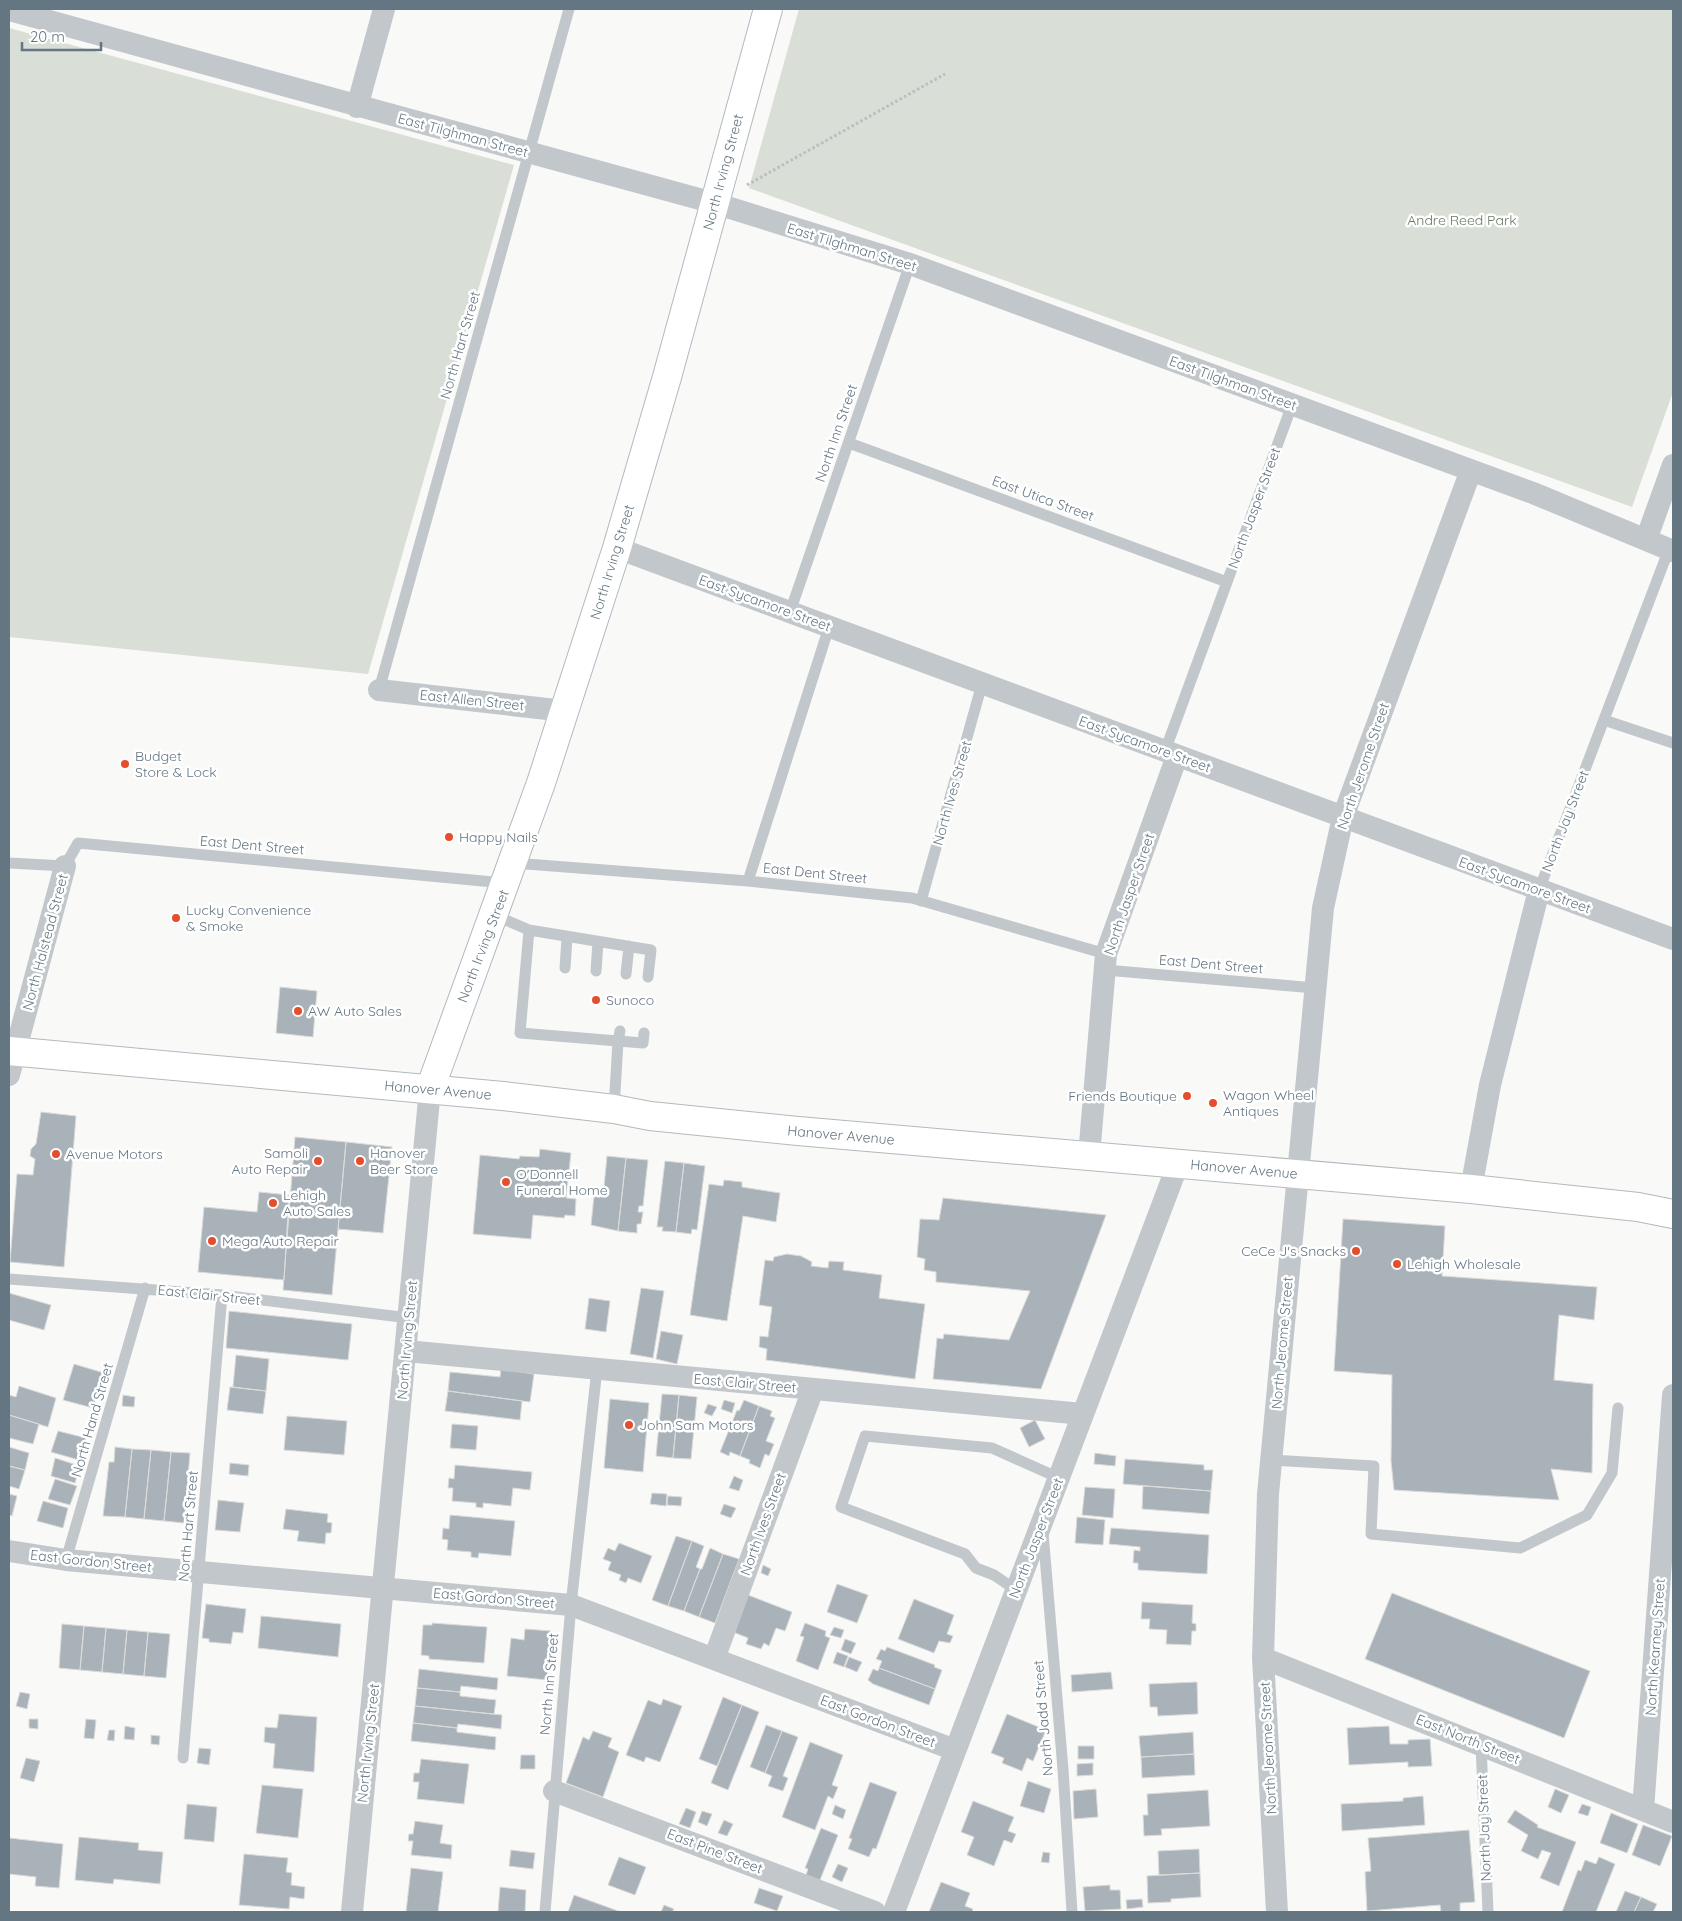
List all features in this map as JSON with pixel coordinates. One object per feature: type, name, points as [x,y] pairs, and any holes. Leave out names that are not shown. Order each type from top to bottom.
[{"type":"main road","name":"North Irving Street","points":[[430,1089],[510,873],[566,711],[617,548],[667,376],[768,9]]},
{"type":"main road","name":"Hanover Avenue","points":[[11,1059],[430,1089],[614,1109],[650,1116],[798,1131],[1471,1189],[1638,1207],[1673,1214]]},
{"type":"street","points":[[357,107],[384,9]]},
{"type":"street","name":"East Tilghman Street","points":[[9,10],[714,204],[910,264],[1470,470],[1671,550]]},
{"type":"street","points":[[1646,540],[1673,465]]},
{"type":"street","name":"North Jerome Street","points":[[1277,1912],[1263,1658],[1268,1494],[1297,1174],[1324,908],[1343,817],[1470,470]]},
{"type":"street","name":"East Sycamore Street","points":[[617,548],[1673,939]]},
{"type":"street","name":"East Allen Street","points":[[379,690],[566,711]]},
{"type":"street","name":"North Jasper Street","points":[[1089,1156],[1106,962],[1171,754]]},
{"type":"street","name":"North Halstead Street","points":[[11,1059],[65,866]]},
{"type":"street","name":"North Jay Street","points":[[1471,1189],[1490,1085],[1539,890]]},
{"type":"street","name":"North Irving Street","points":[[352,1912],[430,1089]]},
{"type":"street","name":"North Jasper Street","points":[[894,1912],[1178,1164]]},
{"type":"street","name":"East Clair Street","points":[[406,1351],[1083,1414]]},
{"type":"street","name":"North Ives Street","points":[[714,1659],[813,1389]]},
{"type":"street","name":"North Kearney Street","points":[[1643,1810],[1666,1584],[1673,1403]]},
{"type":"street","name":"East Gordon Street","points":[[9,1551],[66,1560],[571,1605],[955,1750]]},
{"type":"street","name":"East North Street","points":[[1263,1658],[1673,1822]]},
{"type":"street","name":"East Pine Street","points":[[554,1791],[875,1912]]},
{"type":"lane","name":"North Hart Street","points":[[379,690],[569,9]]},
{"type":"lane","name":"North Inn Street","points":[[790,612],[910,264]]},
{"type":"lane","name":"North Jasper Street","points":[[1171,754],[1227,582],[1292,405]]},
{"type":"lane","name":"East Utica Street","points":[[849,442],[1227,582]]},
{"type":"lane","name":"North Jay Street","points":[[1539,890],[1671,550]]},
{"type":"lane","points":[[748,881],[829,627]]},
{"type":"lane","name":"North Ives Street","points":[[921,902],[982,684]]},
{"type":"lane","points":[[1604,720],[1673,743]]},
{"type":"lane","name":"East Dent Street","points":[[65,866],[78,843],[510,873],[748,881],[912,898],[1106,962],[1315,988]]},
{"type":"lane","points":[[9,863],[65,866]]},
{"type":"lane","points":[[494,915],[529,930],[567,938],[651,950],[648,977]]},
{"type":"lane","points":[[529,930],[520,1033],[559,1030],[619,1036],[643,1044],[644,1033]]},
{"type":"lane","points":[[565,968],[567,938]]},
{"type":"lane","points":[[596,971],[598,942]]},
{"type":"lane","points":[[626,974],[628,946]]},
{"type":"lane","points":[[614,1109],[619,1036]]},
{"type":"lane","name":"East Clair Street","points":[[9,1279],[222,1295],[409,1318]]},
{"type":"lane","name":"North Hand Street","points":[[66,1560],[146,1288]]},
{"type":"lane","name":"North Hart Street","points":[[183,1758],[222,1295]]},
{"type":"lane","name":"North Inn Street","points":[[545,1912],[571,1605],[596,1369]]},
{"type":"lane","points":[[1271,1460],[1374,1466],[1371,1534],[1520,1548],[1587,1515],[1612,1473],[1618,1408]]},
{"type":"lane","points":[[1016,1590],[994,1576],[976,1568],[965,1554],[842,1506],[864,1436],[992,1448],[1059,1478]]},
{"type":"lane","name":"North Jadd Street","points":[[1042,1522],[1072,1912]]},
{"type":"lane","name":"North Jay Street","points":[[1481,1744],[1488,1912]]},
{"type":"path","points":[[714,204],[945,74]]},
{"type":"green space","name":"Andre Reed Park","points":[[799,9],[1673,9],[1673,392],[1632,507],[749,188]]},
{"type":"green space","points":[[9,28],[514,165],[368,674],[9,637]]},
{"type":"building","points":[[280,987],[317,991],[313,1037],[276,1033]]},
{"type":"building","points":[[41,1112],[76,1116],[64,1267],[10,1262],[17,1174],[33,1175],[35,1159],[30,1156],[31,1149],[36,1144]]},
{"type":"building","points":[[295,1137],[346,1142],[332,1295],[283,1290]]},
{"type":"building","points":[[346,1142],[392,1147],[383,1233],[338,1229]]},
{"type":"building","points":[[540,1149],[571,1153],[566,1198],[576,1199],[575,1216],[565,1215],[564,1218],[533,1215],[531,1239],[473,1234],[480,1155],[519,1159],[520,1156],[539,1157]]},
{"type":"building","points":[[607,1156],[626,1158],[618,1231],[591,1225],[594,1196],[603,1197]]},
{"type":"building","points":[[626,1158],[648,1160],[643,1206],[639,1206],[638,1212],[643,1212],[641,1224],[637,1224],[637,1233],[618,1231]]},
{"type":"building","points":[[665,1161],[684,1163],[676,1232],[662,1231],[663,1227],[657,1227]]},
{"type":"building","points":[[684,1163],[705,1166],[697,1230],[692,1229],[691,1234],[676,1232]]},
{"type":"building","points":[[724,1180],[742,1182],[742,1187],[780,1193],[776,1222],[743,1216],[727,1321],[690,1315],[709,1184],[723,1186]]},
{"type":"building","points":[[259,1192],[289,1195],[284,1280],[198,1272],[204,1207],[257,1212]]},
{"type":"building","points":[[943,1198],[1106,1215],[1041,1389],[933,1379],[937,1338],[943,1339],[944,1334],[1009,1340],[1030,1291],[936,1282],[936,1272],[924,1270],[925,1259],[917,1257],[920,1219],[939,1220]]},
{"type":"building","points":[[1343,1219],[1445,1226],[1442,1276],[1597,1287],[1594,1320],[1559,1315],[1554,1380],[1593,1384],[1592,1473],[1551,1469],[1559,1500],[1394,1490],[1391,1461],[1392,1375],[1334,1371]]},
{"type":"building","points":[[787,1254],[801,1256],[812,1262],[811,1266],[828,1268],[829,1261],[844,1262],[843,1270],[882,1275],[879,1298],[925,1304],[915,1379],[766,1360],[767,1349],[759,1347],[760,1336],[768,1337],[772,1307],[759,1305],[765,1260],[773,1261],[774,1257]]},
{"type":"building","points":[[641,1288],[664,1291],[653,1358],[630,1354]]},
{"type":"building","points":[[9,1293],[51,1305],[44,1330],[9,1320]]},
{"type":"building","points":[[589,1298],[610,1301],[606,1332],[585,1329]]},
{"type":"building","points":[[229,1311],[352,1324],[348,1360],[226,1348]]},
{"type":"building","points":[[661,1331],[683,1335],[677,1364],[656,1359]]},
{"type":"building","points":[[236,1355],[269,1359],[266,1391],[233,1387]]},
{"type":"building","points":[[74,1364],[104,1373],[93,1408],[63,1400]]},
{"type":"building","points":[[501,1369],[534,1374],[530,1402],[448,1391],[450,1372],[500,1377]]},
{"type":"building","points":[[19,1386],[56,1398],[48,1427],[9,1415],[9,1395],[16,1397]]},
{"type":"building","points":[[230,1387],[266,1391],[263,1414],[227,1410]]},
{"type":"building","points":[[448,1391],[522,1401],[520,1420],[445,1411]]},
{"type":"building","points":[[662,1394],[679,1395],[673,1458],[656,1456]]},
{"type":"building","points":[[123,1395],[135,1397],[134,1407],[122,1406]]},
{"type":"building","points":[[679,1395],[697,1397],[691,1459],[673,1458]]},
{"type":"building","points":[[610,1399],[649,1403],[643,1472],[604,1468]]},
{"type":"building","points":[[724,1400],[735,1403],[732,1413],[721,1409]]},
{"type":"building","points":[[744,1400],[759,1406],[740,1456],[730,1452],[729,1456],[720,1452],[737,1410],[739,1411]]},
{"type":"building","points":[[708,1404],[717,1407],[712,1416],[704,1413]]},
{"type":"building","points":[[759,1406],[772,1411],[770,1416],[775,1418],[766,1441],[774,1444],[769,1456],[765,1454],[760,1468],[749,1463],[750,1460],[740,1456]]},
{"type":"building","points":[[9,1415],[39,1424],[33,1444],[9,1438]]},
{"type":"building","points":[[287,1416],[347,1421],[344,1455],[284,1450]]},
{"type":"building","points":[[1035,1420],[1045,1439],[1029,1447],[1020,1428]]},
{"type":"building","points":[[452,1424],[478,1426],[476,1450],[450,1448]]},
{"type":"building","points":[[58,1431],[86,1438],[79,1460],[51,1452]]},
{"type":"building","points":[[9,1447],[29,1453],[25,1470],[9,1466]]},
{"type":"building","points":[[115,1447],[132,1449],[125,1517],[103,1516],[109,1462],[114,1462]]},
{"type":"building","points":[[132,1449],[151,1450],[144,1519],[125,1517]]},
{"type":"building","points":[[151,1450],[171,1452],[164,1521],[144,1519]]},
{"type":"building","points":[[171,1452],[190,1453],[184,1523],[164,1521]]},
{"type":"building","points":[[1095,1453],[1116,1456],[1115,1466],[1094,1464]]},
{"type":"building","points":[[55,1458],[80,1466],[75,1483],[51,1476]]},
{"type":"building","points":[[1125,1459],[1204,1465],[1204,1470],[1213,1470],[1211,1491],[1123,1484]]},
{"type":"building","points":[[230,1463],[249,1465],[248,1476],[229,1474]]},
{"type":"building","points":[[455,1465],[532,1472],[530,1490],[513,1488],[511,1506],[483,1503],[483,1508],[476,1507],[476,1503],[452,1501],[453,1488],[448,1488],[449,1478],[454,1479]]},
{"type":"building","points":[[9,1466],[25,1470],[19,1489],[9,1486]]},
{"type":"building","points":[[734,1476],[743,1480],[739,1491],[729,1488]]},
{"type":"building","points":[[55,1479],[77,1486],[70,1505],[48,1499]]},
{"type":"building","points":[[1143,1486],[1211,1491],[1209,1514],[1142,1509]]},
{"type":"building","points":[[1085,1487],[1115,1489],[1113,1518],[1082,1515]]},
{"type":"building","points":[[652,1493],[667,1494],[666,1506],[650,1504]]},
{"type":"building","points":[[9,1494],[17,1496],[12,1516],[9,1515]]},
{"type":"building","points":[[668,1496],[682,1497],[681,1506],[667,1505]]},
{"type":"building","points":[[218,1500],[244,1503],[240,1532],[215,1530]]},
{"type":"building","points":[[43,1501],[68,1508],[63,1528],[37,1521]]},
{"type":"building","points":[[724,1504],[736,1508],[731,1518],[720,1514]]},
{"type":"building","points":[[286,1509],[328,1514],[327,1522],[332,1523],[331,1533],[326,1533],[325,1544],[297,1541],[299,1531],[283,1529]]},
{"type":"building","points":[[450,1515],[515,1521],[511,1556],[479,1553],[478,1558],[471,1557],[471,1552],[447,1550],[448,1540],[442,1539],[443,1528],[449,1529]]},
{"type":"building","points":[[1077,1517],[1105,1520],[1103,1545],[1075,1543]]},
{"type":"building","points":[[1111,1528],[1209,1535],[1207,1574],[1138,1570],[1138,1563],[1133,1563],[1134,1550],[1140,1551],[1140,1547],[1109,1544]]},
{"type":"building","points":[[676,1536],[692,1541],[668,1606],[652,1600]]},
{"type":"building","points":[[692,1541],[704,1546],[696,1567],[700,1569],[684,1611],[668,1606]]},
{"type":"building","points":[[619,1543],[652,1556],[641,1583],[628,1578],[626,1583],[619,1580],[621,1575],[608,1570],[611,1562],[603,1559],[608,1548],[615,1551]]},
{"type":"building","points":[[710,1548],[723,1554],[699,1617],[684,1611]]},
{"type":"building","points":[[723,1554],[739,1559],[715,1623],[699,1617]]},
{"type":"building","points":[[763,1565],[771,1569],[768,1576],[761,1573]]},
{"type":"building","points":[[837,1584],[868,1595],[857,1623],[827,1612]]},
{"type":"building","points":[[1392,1593],[1590,1671],[1564,1738],[1365,1659]]},
{"type":"building","points":[[748,1595],[792,1612],[785,1631],[776,1628],[769,1646],[764,1643],[761,1649],[746,1644],[748,1638],[733,1632]]},
{"type":"building","points":[[914,1599],[954,1615],[947,1634],[953,1636],[950,1643],[939,1641],[934,1653],[898,1639]]},
{"type":"building","points":[[1142,1602],[1193,1605],[1192,1623],[1196,1624],[1196,1631],[1192,1631],[1191,1645],[1166,1644],[1167,1630],[1149,1629],[1150,1619],[1141,1619]]},
{"type":"building","points":[[206,1604],[246,1609],[243,1633],[233,1632],[231,1644],[209,1642],[209,1639],[202,1638]]},
{"type":"building","points":[[261,1616],[341,1624],[338,1657],[258,1648]]},
{"type":"building","points":[[432,1623],[487,1627],[484,1663],[429,1659],[429,1656],[421,1655],[423,1625],[432,1625]]},
{"type":"building","points":[[805,1623],[826,1631],[825,1636],[830,1638],[818,1670],[796,1661],[804,1637],[800,1636]]},
{"type":"building","points":[[62,1624],[84,1626],[80,1670],[59,1668]]},
{"type":"building","points":[[84,1626],[106,1628],[102,1672],[80,1670]]},
{"type":"building","points":[[834,1627],[844,1630],[841,1638],[830,1635]]},
{"type":"building","points":[[106,1628],[127,1630],[123,1674],[102,1672]]},
{"type":"building","points":[[525,1629],[551,1631],[547,1680],[507,1676],[511,1638],[524,1640]]},
{"type":"building","points":[[127,1630],[148,1632],[144,1676],[123,1674]]},
{"type":"building","points":[[148,1632],[170,1634],[166,1678],[144,1676]]},
{"type":"building","points":[[845,1639],[856,1643],[851,1654],[841,1650]]},
{"type":"building","points":[[887,1647],[935,1665],[934,1667],[942,1670],[935,1689],[879,1668],[882,1661],[876,1659],[881,1649],[885,1651]]},
{"type":"building","points":[[837,1652],[848,1656],[844,1667],[833,1663]]},
{"type":"building","points":[[849,1657],[862,1662],[857,1672],[845,1667]]},
{"type":"building","points":[[879,1668],[935,1689],[929,1705],[873,1684],[868,1680],[873,1669],[878,1671]]},
{"type":"building","points":[[419,1669],[498,1678],[497,1690],[461,1686],[460,1692],[417,1688]]},
{"type":"building","points":[[1111,1672],[1113,1689],[1072,1692],[1071,1675]]},
{"type":"building","points":[[1197,1682],[1198,1714],[1158,1716],[1157,1707],[1150,1707],[1149,1684]]},
{"type":"building","points":[[417,1688],[460,1692],[460,1696],[496,1700],[494,1714],[415,1706]]},
{"type":"building","points":[[20,1692],[30,1694],[27,1709],[16,1706]]},
{"type":"building","points":[[723,1697],[742,1705],[717,1766],[699,1759]]},
{"type":"building","points":[[663,1699],[682,1706],[660,1762],[646,1757],[644,1762],[626,1755],[648,1700],[661,1705]]},
{"type":"building","points":[[742,1705],[759,1712],[728,1790],[711,1783]]},
{"type":"building","points":[[415,1706],[502,1715],[501,1729],[458,1724],[457,1728],[413,1723]]},
{"type":"building","points":[[279,1714],[317,1717],[314,1772],[273,1768],[275,1744],[264,1742],[265,1727],[277,1728]]},
{"type":"building","points":[[1007,1714],[1046,1730],[1033,1761],[1027,1758],[1022,1771],[1002,1763],[1004,1758],[991,1753]]},
{"type":"building","points":[[29,1719],[38,1719],[38,1729],[29,1728]]},
{"type":"building","points":[[86,1719],[96,1720],[94,1739],[84,1738]]},
{"type":"building","points":[[413,1723],[457,1728],[457,1732],[496,1737],[495,1750],[411,1741]]},
{"type":"building","points":[[766,1725],[782,1731],[765,1773],[750,1767]]},
{"type":"building","points":[[125,1726],[135,1728],[134,1740],[124,1739]]},
{"type":"building","points":[[1389,1726],[1390,1744],[1408,1744],[1408,1740],[1430,1739],[1432,1766],[1408,1767],[1408,1762],[1349,1765],[1347,1728]]},
{"type":"building","points":[[109,1730],[115,1730],[114,1741],[107,1740]]},
{"type":"building","points":[[593,1731],[612,1738],[608,1747],[619,1752],[603,1797],[566,1783],[583,1737],[589,1740]]},
{"type":"building","points":[[782,1731],[798,1737],[783,1776],[788,1778],[783,1791],[768,1786],[772,1776],[765,1773]]},
{"type":"building","points":[[1193,1732],[1194,1754],[1141,1757],[1139,1736]]},
{"type":"building","points":[[151,1735],[160,1736],[159,1745],[151,1744]]},
{"type":"building","points":[[810,1742],[843,1755],[832,1785],[838,1787],[833,1799],[828,1796],[815,1830],[782,1817]]},
{"type":"building","points":[[1078,1746],[1094,1746],[1094,1759],[1078,1759]]},
{"type":"building","points":[[199,1748],[211,1749],[209,1765],[197,1763]]},
{"type":"building","points":[[1194,1754],[1195,1775],[1142,1778],[1141,1757]]},
{"type":"building","points":[[521,1755],[535,1755],[535,1769],[520,1769]]},
{"type":"building","points":[[26,1758],[40,1761],[34,1782],[20,1778]]},
{"type":"building","points":[[421,1759],[469,1764],[464,1804],[417,1799],[419,1782],[413,1782],[414,1773],[419,1773]]},
{"type":"building","points":[[1093,1763],[1093,1775],[1077,1776],[1077,1764]]},
{"type":"building","points":[[1028,1781],[1051,1789],[1044,1813],[1020,1806]]},
{"type":"building","points":[[870,1782],[897,1792],[876,1849],[873,1848],[869,1857],[848,1849],[852,1839],[849,1838]]},
{"type":"building","points":[[262,1785],[303,1789],[298,1838],[256,1833]]},
{"type":"building","points":[[1096,1789],[1098,1817],[1074,1819],[1073,1791]]},
{"type":"building","points":[[1555,1789],[1569,1795],[1561,1813],[1548,1807]]},
{"type":"building","points":[[1208,1790],[1210,1826],[1161,1829],[1162,1835],[1144,1836],[1143,1815],[1148,1815],[1147,1794]]},
{"type":"building","points":[[1423,1796],[1425,1825],[1342,1831],[1341,1804],[1403,1801],[1403,1798]]},
{"type":"building","points":[[973,1801],[1014,1817],[1008,1831],[1016,1834],[1012,1843],[1004,1840],[994,1866],[967,1855],[974,1837],[961,1832]]},
{"type":"building","points":[[187,1804],[217,1807],[214,1842],[184,1839]]},
{"type":"building","points":[[1582,1804],[1591,1807],[1588,1816],[1578,1813]]},
{"type":"building","points":[[835,1805],[846,1810],[843,1819],[832,1814]]},
{"type":"building","points":[[686,1808],[696,1812],[690,1828],[679,1824]]},
{"type":"building","points":[[1515,1810],[1538,1825],[1537,1827],[1576,1842],[1559,1886],[1540,1878],[1551,1853],[1542,1850],[1538,1859],[1521,1851],[1528,1835],[1507,1822]]},
{"type":"building","points":[[702,1811],[712,1814],[707,1826],[698,1822]]},
{"type":"building","points":[[1611,1813],[1638,1824],[1627,1853],[1600,1843]]},
{"type":"building","points":[[724,1820],[733,1824],[727,1836],[718,1833]]},
{"type":"building","points":[[415,1821],[443,1825],[440,1843],[452,1845],[451,1859],[411,1855],[413,1841],[408,1841],[409,1834],[413,1834]]},
{"type":"building","points":[[1643,1825],[1672,1836],[1660,1866],[1632,1855]]},
{"type":"building","points":[[821,1828],[838,1835],[820,1880],[806,1875],[808,1869],[805,1868]]},
{"type":"building","points":[[1469,1830],[1475,1902],[1460,1903],[1460,1912],[1441,1912],[1440,1905],[1367,1911],[1365,1872],[1371,1871],[1368,1838]]},
{"type":"building","points":[[79,1837],[139,1843],[138,1850],[163,1852],[160,1884],[114,1879],[113,1884],[75,1880]]},
{"type":"building","points":[[9,1838],[63,1844],[59,1888],[35,1886],[36,1877],[9,1874]]},
{"type":"building","points":[[1199,1849],[1200,1873],[1159,1875],[1158,1851]]},
{"type":"building","points":[[511,1850],[535,1853],[533,1869],[509,1866]]},
{"type":"building","points":[[1043,1852],[1050,1853],[1049,1863],[1041,1862]]},
{"type":"building","points":[[244,1854],[288,1858],[286,1872],[292,1873],[291,1885],[305,1887],[304,1899],[290,1897],[289,1909],[239,1905]]},
{"type":"building","points":[[619,1857],[646,1867],[635,1895],[608,1885]]},
{"type":"building","points":[[1599,1857],[1615,1864],[1596,1912],[1562,1912],[1578,1870],[1581,1871],[1585,1860],[1596,1864]]},
{"type":"building","points":[[838,1864],[848,1868],[842,1882],[832,1877]]},
{"type":"building","points":[[411,1868],[443,1872],[438,1912],[406,1912]]},
{"type":"building","points":[[1200,1873],[1201,1897],[1171,1899],[1171,1902],[1148,1903],[1147,1876]]},
{"type":"building","points":[[941,1882],[970,1893],[965,1906],[973,1909],[972,1912],[929,1912]]},
{"type":"building","points":[[1110,1885],[1110,1890],[1120,1890],[1121,1909],[1085,1911],[1083,1887]]},
{"type":"building","points":[[500,1887],[526,1890],[525,1912],[498,1912]]},
{"type":"building","points":[[759,1888],[783,1896],[777,1911],[754,1903]]},
{"type":"building","points":[[1625,1891],[1641,1897],[1634,1912],[1616,1912]]},
{"type":"building","points":[[574,1895],[621,1912],[568,1912]]},
{"type":"building","points":[[1641,1897],[1657,1904],[1653,1912],[1634,1912]]},
{"type":"building","points":[[1142,1899],[1143,1907],[1127,1909],[1126,1900]]},
{"type":"building","points":[[664,1905],[674,1909],[672,1912],[661,1912]]},
{"type":"place","name":"Budget Store & Lock","points":[[125,764]]},
{"type":"place","name":"Happy Nails","points":[[449,837]]},
{"type":"place","name":"Lucky Convenience & Smoke","points":[[176,918]]},
{"type":"place","name":"Sunoco","points":[[596,1000]]},
{"type":"place","name":"AW Auto Sales","points":[[298,1011]]},
{"type":"place","name":"Friends Boutique","points":[[1187,1096]]},
{"type":"place","name":"Wagon Wheel Antiques","points":[[1213,1103]]},
{"type":"place","name":"Avenue Motors","points":[[56,1154]]},
{"type":"place","name":"Samoli Auto Repair","points":[[318,1161]]},
{"type":"place","name":"Hanover Beer Store","points":[[360,1161]]},
{"type":"place","name":"O'Donnell Funeral Home","points":[[506,1182]]},
{"type":"place","name":"Lehigh Auto Sales","points":[[273,1203]]},
{"type":"place","name":"Mega Auto Repair","points":[[212,1241]]},
{"type":"place","name":"CeCe J's Snacks","points":[[1356,1251]]},
{"type":"place","name":"Lehigh Wholesale","points":[[1397,1264]]},
{"type":"place","name":"John Sam Motors","points":[[629,1425]]}]
